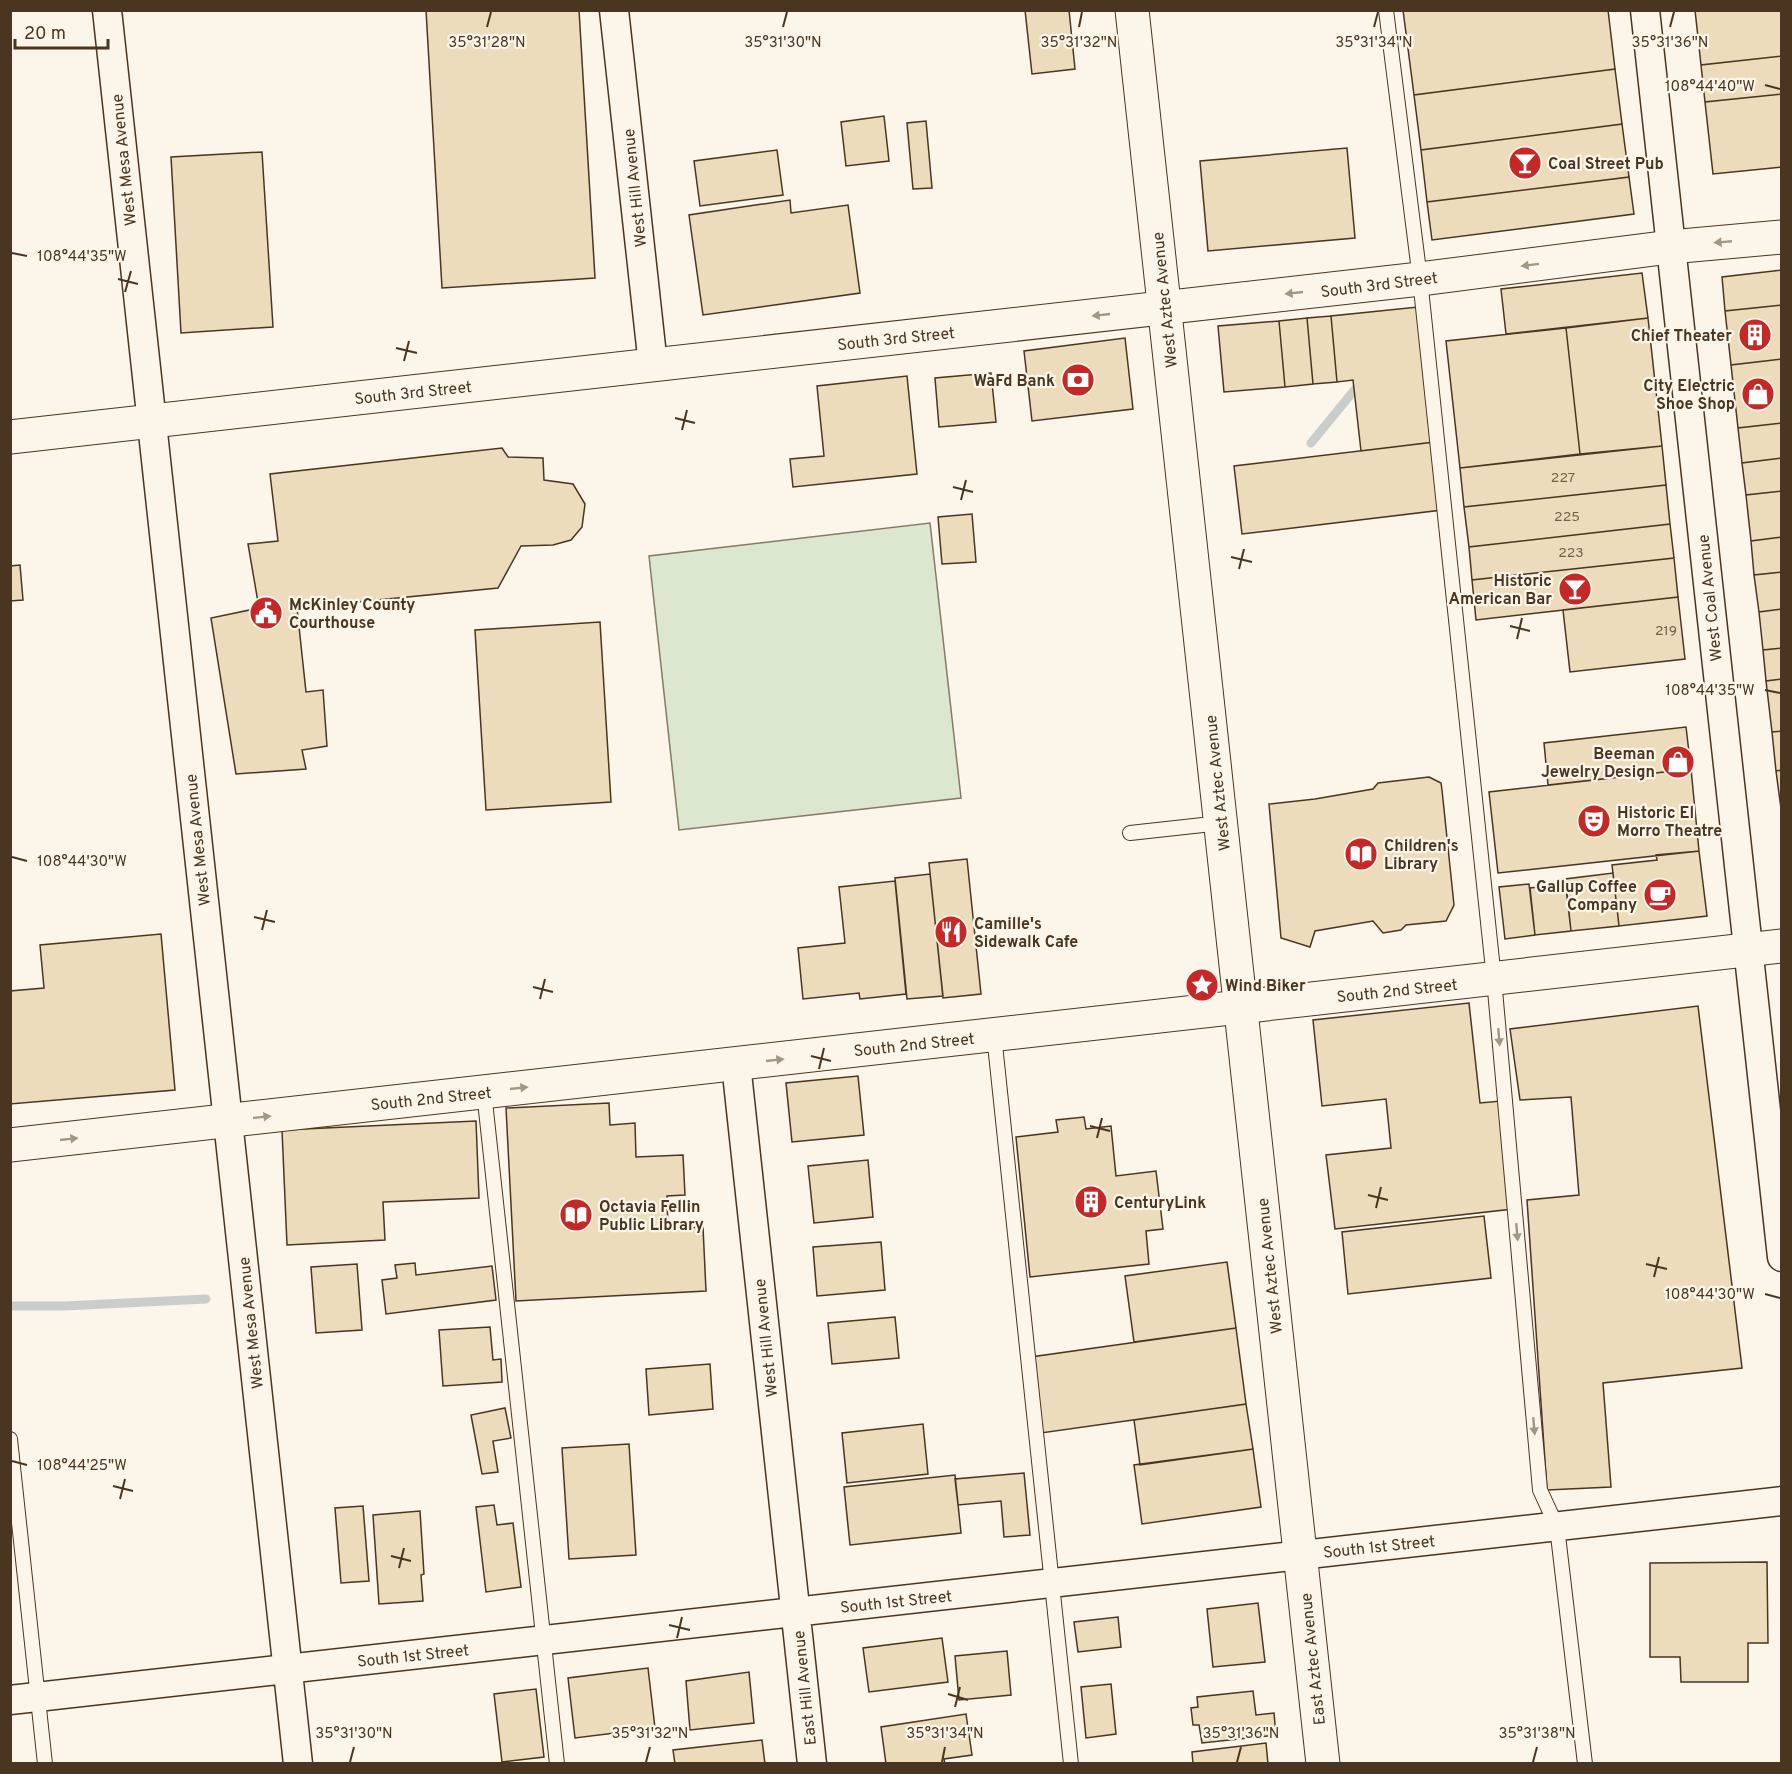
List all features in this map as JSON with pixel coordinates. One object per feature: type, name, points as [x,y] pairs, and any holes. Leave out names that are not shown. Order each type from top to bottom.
[{"type":"main road","name":"West Aztec Avenue","points":[[1132,10],[1301,1555]]},
{"type":"main road","name":"South 3rd Street","points":[[10,437],[1420,279],[1670,247],[1782,237]]},
{"type":"main road","name":"South 2nd Street","points":[[10,1145],[1782,946]]},
{"type":"main road","name":"East Aztec Avenue","points":[[1301,1555],[1323,1764]]},
{"type":"street","name":"West Mesa Avenue","points":[[106,10],[298,1764]]},
{"type":"street","name":"West Hill Avenue","points":[[614,10],[653,365]]},
{"type":"street","name":"West Coal Avenue","points":[[1645,10],[1782,1257]]},
{"type":"street","name":"West Hill Avenue","points":[[736,1064],[795,1612]]},
{"type":"street","name":"South 1st Street","points":[[10,1700],[1782,1501]]},
{"type":"street","name":"East Hill Avenue","points":[[795,1612],[812,1764]]},
{"type":"lane","points":[[1386,10],[1420,279],[1494,979],[1540,1490],[1557,1527],[1585,1764]]},
{"type":"lane","points":[[1130,833],[1221,823]]},
{"type":"lane","points":[[994,1035],[1071,1764]]},
{"type":"lane","points":[[484,1092],[558,1764]]},
{"type":"lane","points":[[10,1439],[45,1764]]},
{"type":"green space","points":[[930,523],[961,798],[679,830],[649,556]]},
{"type":"building","points":[[426,10],[579,10],[595,278],[442,288]]},
{"type":"building","points":[[1025,10],[1069,10],[1075,69],[1032,74]]},
{"type":"building","points":[[1403,10],[1608,10],[1615,69],[1414,95]]},
{"type":"building","points":[[1695,10],[1782,10],[1782,56],[1701,65]]},
{"type":"building","points":[[1782,56],[1782,94],[1705,102],[1701,65]]},
{"type":"building","points":[[1615,69],[1622,124],[1421,150],[1414,95]]},
{"type":"building","points":[[1782,94],[1782,167],[1713,174],[1705,102]]},
{"type":"building","points":[[884,116],[889,161],[846,166],[841,122]]},
{"type":"building","points":[[926,121],[932,188],[913,189],[907,123]]},
{"type":"building","name":"Coal Street Pub","points":[[1622,124],[1629,177],[1427,202],[1421,150]]},
{"type":"building","points":[[1347,148],[1355,238],[1208,251],[1200,161]]},
{"type":"building","points":[[777,150],[783,195],[700,206],[694,161]]},
{"type":"building","points":[[262,152],[273,327],[181,333],[171,157]]},
{"type":"building","points":[[1629,177],[1634,214],[1432,240],[1427,202]]},
{"type":"building","points":[[790,200],[791,213],[848,205],[860,293],[703,315],[689,215]]},
{"type":"building","points":[[1782,270],[1782,305],[1725,311],[1722,277]]},
{"type":"building","points":[[1642,273],[1648,318],[1506,334],[1501,289]]},
{"type":"building","name":"Chief Theater","points":[[1782,305],[1782,359],[1731,365],[1725,311]]},
{"type":"building","points":[[1418,307],[1434,442],[1361,451],[1353,380],[1337,382],[1331,316]]},
{"type":"building","points":[[1331,316],[1337,382],[1313,384],[1307,318]]},
{"type":"building","points":[[1307,318],[1313,384],[1285,387],[1279,321]]},
{"type":"building","points":[[1648,318],[1662,446],[1580,454],[1566,328]]},
{"type":"building","points":[[1279,321],[1285,387],[1224,392],[1218,326]]},
{"type":"building","points":[[1566,328],[1580,454],[1460,468],[1446,341]]},
{"type":"building","name":"WaFd Bank","points":[[1125,338],[1133,409],[1032,421],[1024,351]]},
{"type":"building","name":"City Electric Shoe Shop","points":[[1782,359],[1782,423],[1738,428],[1731,365]]},
{"type":"building","points":[[991,373],[996,422],[939,427],[935,378]]},
{"type":"building","points":[[907,376],[917,474],[793,487],[790,459],[824,456],[817,386]]},
{"type":"building","points":[[1782,423],[1782,458],[1742,463],[1738,428]]},
{"type":"building","points":[[1434,442],[1442,510],[1242,534],[1234,466]]},
{"type":"building","points":[[1662,446],[1666,485],[1464,507],[1460,468]]},
{"type":"building","name":"McKinley County Courthouse","points":[[502,448],[508,457],[543,458],[544,480],[573,484],[585,504],[582,527],[571,540],[553,545],[521,546],[498,588],[297,608],[306,692],[323,690],[327,746],[302,750],[306,769],[236,774],[211,618],[259,608],[248,544],[278,541],[270,474]]},
{"type":"building","points":[[1782,458],[1782,491],[1746,495],[1742,463]]},
{"type":"building","points":[[1666,485],[1670,524],[1469,547],[1464,507]]},
{"type":"building","points":[[1782,491],[1782,537],[1751,541],[1746,495]]},
{"type":"building","points":[[972,514],[976,562],[942,564],[938,517]]},
{"type":"building","points":[[1670,524],[1674,558],[1472,580],[1469,547]]},
{"type":"building","points":[[1782,537],[1782,572],[1754,575],[1751,541]]},
{"type":"building","name":"Historic American Bar","points":[[1674,558],[1678,597],[1476,620],[1472,580]]},
{"type":"building","points":[[20,565],[23,600],[10,601],[10,566]]},
{"type":"building","points":[[1782,572],[1782,609],[1759,612],[1754,575]]},
{"type":"building","points":[[1678,597],[1685,659],[1570,672],[1563,610]]},
{"type":"building","points":[[1782,609],[1782,648],[1763,650],[1759,612]]},
{"type":"building","points":[[600,622],[611,802],[486,810],[475,630]]},
{"type":"building","points":[[1782,648],[1782,679],[1766,681],[1763,650]]},
{"type":"building","points":[[1782,679],[1782,731],[1772,732],[1766,681]]},
{"type":"building","points":[[1686,727],[1691,769],[1548,785],[1544,743]]},
{"type":"building","points":[[1782,731],[1782,770],[1776,771],[1772,732]]},
{"type":"building","name":"Historic El Morro Theatre","points":[[1691,769],[1699,851],[1498,873],[1489,792]]},
{"type":"building","points":[[1782,770],[1782,816],[1776,771]]},
{"type":"building","name":"Children's Library","points":[[1429,777],[1441,783],[1442,790],[1454,905],[1446,921],[1406,925],[1401,930],[1383,933],[1373,921],[1315,931],[1310,947],[1281,938],[1269,804],[1315,799],[1373,789],[1378,783]]},
{"type":"building","name":"Gallup Coffee Company","points":[[1699,851],[1707,916],[1619,926],[1612,865],[1657,860],[1656,855]]},
{"type":"building","points":[[967,859],[981,994],[943,998],[929,863]]},
{"type":"building","points":[[1613,873],[1619,926],[1571,931],[1565,879]]},
{"type":"building","points":[[930,874],[943,996],[907,999],[895,878]]},
{"type":"building","points":[[895,881],[906,994],[860,999],[859,993],[803,999],[798,948],[845,943],[839,887]]},
{"type":"building","points":[[1529,884],[1535,935],[1505,939],[1499,887]]},
{"type":"building","points":[[1566,884],[1571,931],[1535,935],[1530,888]]},
{"type":"building","points":[[161,934],[175,1090],[10,1104],[10,991],[44,988],[40,945]]},
{"type":"building","points":[[1469,1003],[1480,1103],[1501,1101],[1513,1209],[1335,1229],[1326,1155],[1391,1148],[1386,1099],[1322,1106],[1313,1020]]},
{"type":"building","points":[[1698,1006],[1742,1368],[1603,1383],[1611,1487],[1547,1490],[1527,1200],[1579,1195],[1571,1097],[1520,1100],[1510,1029]]},
{"type":"building","points":[[858,1076],[864,1135],[792,1142],[786,1083]]},
{"type":"building","points":[[609,1103],[610,1125],[635,1123],[636,1157],[683,1155],[685,1195],[667,1196],[668,1229],[703,1227],[706,1291],[516,1301],[506,1108]]},
{"type":"building","name":"CenturyLink","points":[[1084,1117],[1086,1129],[1111,1126],[1116,1176],[1156,1171],[1163,1229],[1146,1231],[1149,1264],[1030,1277],[1016,1137],[1058,1132],[1056,1120]]},
{"type":"building","points":[[476,1121],[479,1198],[383,1202],[385,1240],[287,1245],[282,1130]]},
{"type":"building","points":[[868,1160],[873,1217],[814,1223],[808,1166]]},
{"type":"building","points":[[1484,1216],[1491,1278],[1348,1294],[1342,1232]]},
{"type":"building","points":[[881,1242],[885,1290],[817,1296],[813,1247]]},
{"type":"building","points":[[1227,1262],[1236,1328],[1134,1342],[1125,1276]]},
{"type":"building","points":[[415,1263],[416,1275],[492,1266],[496,1300],[386,1314],[382,1280],[397,1278],[395,1265]]},
{"type":"building","points":[[357,1264],[362,1330],[316,1333],[311,1267]]},
{"type":"building","points":[[895,1317],[899,1358],[832,1364],[828,1323]]},
{"type":"building","points":[[490,1327],[493,1360],[501,1359],[502,1382],[443,1386],[439,1330]]},
{"type":"building","points":[[1236,1328],[1246,1404],[1041,1433],[1031,1357]]},
{"type":"building","points":[[710,1364],[713,1409],[649,1415],[646,1369]]},
{"type":"building","points":[[1246,1404],[1253,1449],[1140,1465],[1134,1420]]},
{"type":"building","points":[[505,1408],[511,1438],[493,1441],[498,1472],[482,1474],[471,1415]]},
{"type":"building","points":[[923,1424],[928,1474],[847,1483],[842,1433]]},
{"type":"building","points":[[629,1444],[636,1555],[569,1559],[562,1448]]},
{"type":"building","points":[[1253,1449],[1261,1507],[1142,1524],[1134,1465]]},
{"type":"building","points":[[1024,1473],[1030,1535],[1004,1537],[1001,1501],[958,1505],[955,1479]]},
{"type":"building","points":[[955,1475],[961,1533],[850,1545],[844,1487]]},
{"type":"building","points":[[494,1505],[497,1525],[513,1523],[521,1587],[486,1592],[476,1507]]},
{"type":"building","points":[[363,1506],[369,1581],[341,1583],[335,1508]]},
{"type":"building","points":[[420,1511],[424,1574],[421,1575],[423,1601],[379,1604],[373,1515]]},
{"type":"building","points":[[1767,1562],[1768,1643],[1748,1643],[1748,1682],[1681,1682],[1680,1657],[1650,1657],[1650,1563]]},
{"type":"building","points":[[1258,1603],[1265,1662],[1213,1667],[1207,1609]]},
{"type":"building","points":[[1118,1617],[1121,1647],[1078,1652],[1074,1622]]},
{"type":"building","points":[[942,1638],[948,1682],[869,1692],[863,1648]]},
{"type":"building","points":[[1007,1651],[1011,1695],[959,1700],[955,1656]]},
{"type":"building","points":[[648,1668],[655,1728],[575,1738],[568,1678]]},
{"type":"building","points":[[749,1672],[754,1723],[690,1730],[686,1681]]},
{"type":"building","points":[[1111,1684],[1116,1734],[1086,1738],[1081,1687]]},
{"type":"building","points":[[536,1689],[544,1757],[502,1762],[494,1694]]},
{"type":"building","points":[[1253,1691],[1256,1715],[1274,1713],[1276,1735],[1202,1743],[1199,1725],[1193,1725],[1191,1708],[1198,1707],[1197,1697]]},
{"type":"building","points":[[966,1714],[972,1755],[944,1759],[945,1764],[886,1764],[881,1727]]},
{"type":"building","points":[[762,1740],[765,1764],[675,1764],[673,1750]]},
{"type":"building","points":[[1266,1743],[1268,1764],[1193,1764],[1192,1752]]},
{"type":"waterway","points":[[1311,443],[1361,382]]},
{"type":"waterway","points":[[10,1306],[65,1306],[206,1299]]},
{"type":"place","name":"Coal Street Pub","points":[[1525,163]]},
{"type":"place","name":"Chief Theater","points":[[1755,335]]},
{"type":"place","name":"WaFd Bank","points":[[1078,380]]},
{"type":"place","name":"City Electric Shoe Shop","points":[[1758,394]]},
{"type":"place","name":"Historic American Bar","points":[[1575,589]]},
{"type":"place","name":"McKinley County Courthouse","points":[[266,613]]},
{"type":"place","name":"Beeman Jewelry Design","points":[[1678,762]]},
{"type":"place","name":"Historic El Morro Theatre","points":[[1594,821]]},
{"type":"place","name":"Children's Library","points":[[1361,854]]},
{"type":"place","name":"Gallup Coffee Company","points":[[1660,895]]},
{"type":"place","name":"Camille's Sidewalk Cafe","points":[[951,932]]},
{"type":"place","name":"Wind Biker","points":[[1202,985]]},
{"type":"place","name":"CenturyLink","points":[[1091,1202]]},
{"type":"place","name":"Octavia Fellin Public Library","points":[[576,1215]]}]
